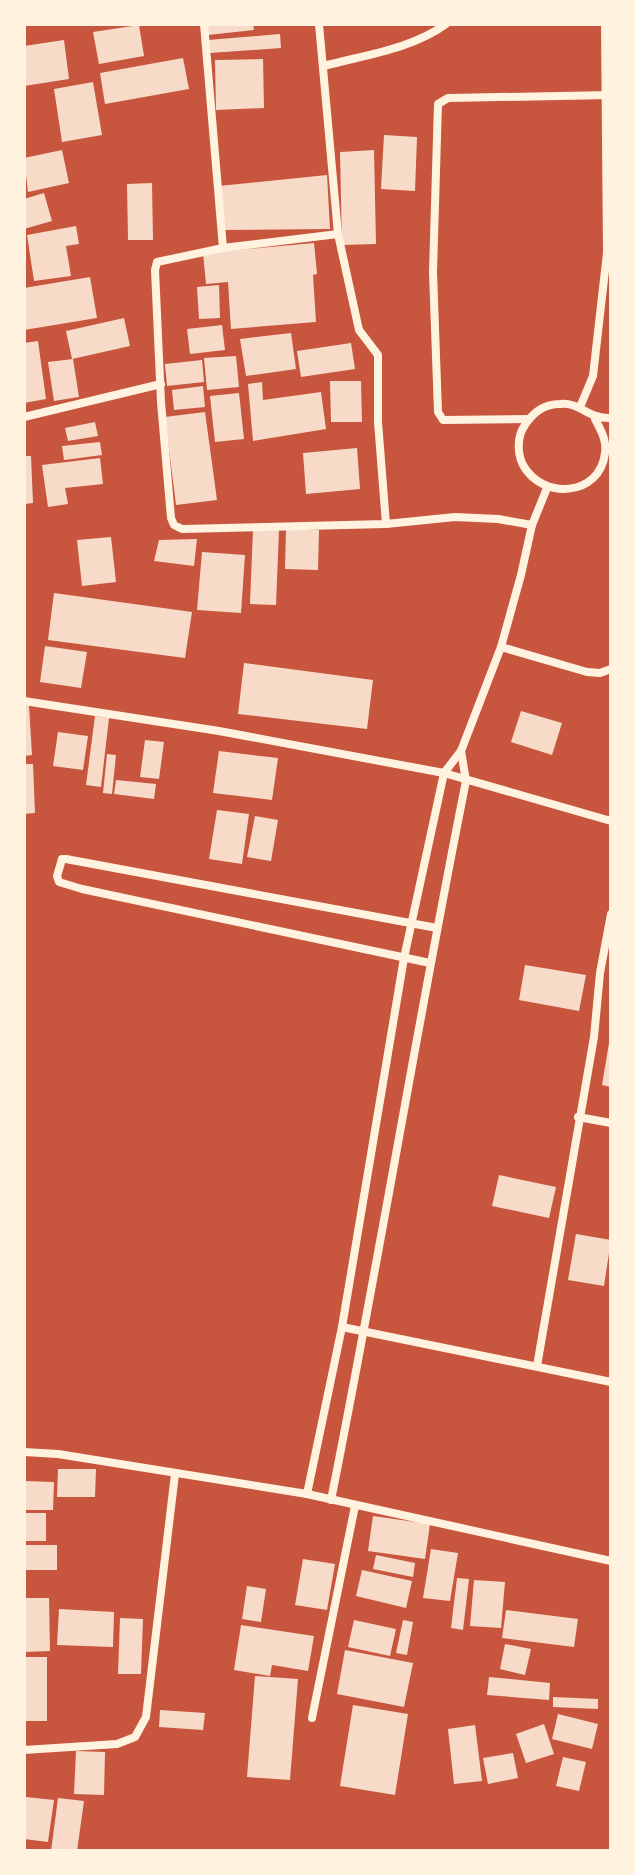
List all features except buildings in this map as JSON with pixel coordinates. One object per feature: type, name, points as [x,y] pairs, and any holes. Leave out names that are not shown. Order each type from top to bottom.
[{"type":"street","points":[[204,24],[223,248]]},
{"type":"street","points":[[319,24],[338,234],[359,330],[378,355],[378,422],[386,524]]},
{"type":"street","points":[[324,66],[414,42],[446,24]]},
{"type":"street","points":[[580,407],[593,376],[609,253],[609,95],[605,24]]},
{"type":"street","points":[[528,419],[443,420],[438,412],[433,272],[438,104],[448,98],[609,95]]},
{"type":"street","points":[[338,234],[223,248],[157,262],[161,384],[174,525],[182,529],[386,524],[455,517],[498,519],[532,525]]},
{"type":"street","points":[[24,417],[161,384]]},
{"type":"street","points":[[561,403],[580,407],[595,419],[604,436],[605,454],[598,472],[584,485],[566,490],[547,488],[529,476],[520,459],[519,438],[528,419],[543,407],[561,403]]},
{"type":"street","points":[[595,419],[611,418]]},
{"type":"street","points":[[307,1494],[342,1327],[404,958],[444,773],[461,751],[501,647],[532,525],[547,488]]},
{"type":"street","points":[[501,647],[587,672],[600,673],[611,669]]},
{"type":"street","points":[[24,701],[219,731],[444,773],[611,821]]},
{"type":"street","points":[[331,1500],[365,1332],[430,963],[466,781],[461,751]]},
{"type":"street","points":[[430,963],[82,889],[59,882],[59,862],[66,859],[93,863],[437,928]]},
{"type":"street","points":[[537,1366],[594,1037],[600,973],[611,914]]},
{"type":"street","points":[[600,973],[611,975]]},
{"type":"street","points":[[578,1117],[611,1123]]},
{"type":"street","points":[[342,1327],[611,1382]]},
{"type":"street","points":[[24,1452],[58,1454],[307,1494],[611,1561]]},
{"type":"street","points":[[24,1750],[117,1744],[135,1737],[146,1717],[175,1474]]},
{"type":"street","points":[[312,1718],[355,1506]]}]
